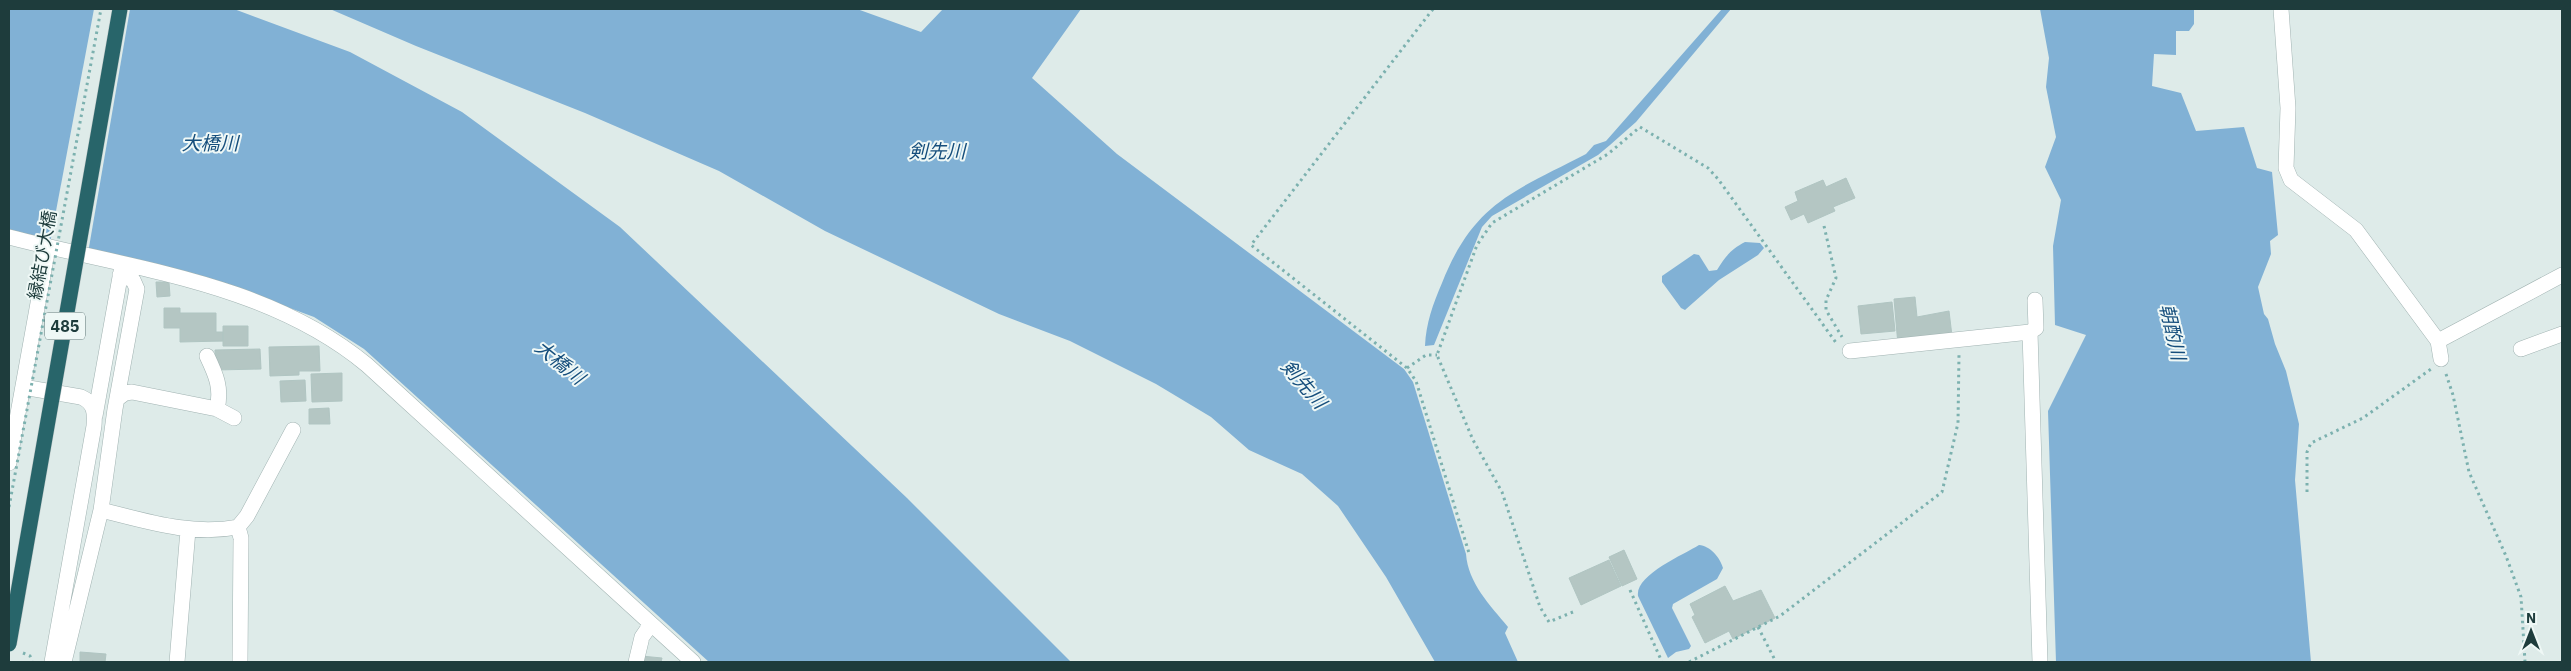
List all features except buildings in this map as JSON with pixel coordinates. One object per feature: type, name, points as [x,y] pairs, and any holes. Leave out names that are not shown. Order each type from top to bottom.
[{"type":"highway","name":"485","points":[[9,644],[120,9]]},
{"type":"street","points":[[2281,9],[2288,108],[2286,168],[2291,180],[2356,230],[2438,340],[2441,360]]},
{"type":"street","points":[[9,238],[121,270],[208,286],[264,304],[290,315],[336,341],[367,365],[493,478],[693,662]]},
{"type":"street","points":[[9,463],[48,248]]},
{"type":"street","points":[[64,662],[101,510],[117,398],[137,289],[133,280],[121,270]]},
{"type":"street","points":[[52,662],[121,270]]},
{"type":"street","points":[[2438,340],[2562,275]]},
{"type":"street","points":[[1844,349],[1959,341],[2030,332],[2036,328],[2035,300]]},
{"type":"street","points":[[2030,332],[2040,662]]},
{"type":"street","points":[[2521,349],[2562,334]]},
{"type":"street","points":[[207,356],[219,384],[220,398],[216,409]]},
{"type":"street","points":[[23,387],[87,400],[95,410],[94,422]]},
{"type":"street","points":[[117,398],[125,392],[132,392],[216,409],[234,418]]},
{"type":"street","points":[[101,510],[188,530],[222,530],[238,527],[246,516],[293,430]]},
{"type":"street","points":[[238,527],[241,538],[240,662]]},
{"type":"street","points":[[177,662],[188,530]]},
{"type":"street","points":[[636,662],[642,637],[651,624]]},
{"type":"path","name":"縁結び大橋","points":[[9,507],[101,9]]},
{"type":"path","points":[[1433,9],[1251,246],[1407,368],[1416,381],[1468,553]]},
{"type":"path","points":[[1573,612],[1549,622],[1547,621],[1540,607],[1502,492],[1473,440],[1436,355],[1477,244],[1492,223],[1608,154],[1640,127],[1708,168],[1844,349]]},
{"type":"path","points":[[1824,226],[1836,278],[1826,300],[1826,310],[1844,349]]},
{"type":"path","points":[[1689,662],[1780,616],[1942,492],[1958,423],[1959,341]]},
{"type":"path","points":[[1407,368],[1426,355],[1436,355]]},
{"type":"path","points":[[2307,492],[2307,452],[2311,443],[2363,418],[2441,360],[2454,395],[2470,472],[2506,556],[2521,597],[2524,662]]},
{"type":"path","points":[[1630,590],[1662,662]]},
{"type":"path","points":[[1758,627],[1776,662]]},
{"type":"water","name":"大橋川","points":[[9,9],[234,9],[350,52],[462,112],[620,227],[907,498],[1071,662],[709,662],[364,349],[314,317],[260,297],[9,232]]},
{"type":"water","name":"剣先川","points":[[330,9],[857,9],[921,32],[943,9],[1081,9],[1032,78],[1117,154],[1404,369],[1413,382],[1471,575],[1487,602],[1508,627],[1505,633],[1518,662],[1435,662],[1386,577],[1338,506],[1302,474],[1249,450],[1211,417],[1156,384],[1070,341],[999,314],[825,231],[719,171],[585,113],[416,46]]},
{"type":"water","points":[[1722,9],[1731,9],[1636,122],[1598,155],[1492,216],[1482,227],[1434,345],[1425,346],[1430,314],[1454,256],[1468,234],[1483,216],[1499,202],[1518,190],[1586,154],[1594,145],[1606,141]]},
{"type":"water","name":"朝酌川","points":[[2040,9],[2194,9],[2194,24],[2189,31],[2176,31],[2176,55],[2154,54],[2152,86],[2181,93],[2196,131],[2244,127],[2257,168],[2272,172],[2278,235],[2270,241],[2271,254],[2258,287],[2264,314],[2268,319],[2275,344],[2286,371],[2299,424],[2295,480],[2311,662],[2056,662],[2048,411],[2086,335],[2055,325],[2053,246],[2061,200],[2045,167],[2056,137],[2046,87],[2049,58]]},
{"type":"water","points":[[1745,242],[1760,243],[1764,248],[1758,255],[1719,280],[1685,310],[1681,308],[1662,282],[1662,276],[1694,254],[1699,255],[1709,271],[1717,270],[1729,254]]},
{"type":"water","points":[[1699,545],[1707,547],[1714,553],[1720,560],[1723,568],[1717,579],[1673,604],[1672,608],[1691,646],[1689,649],[1676,652],[1668,658],[1638,596],[1639,588],[1661,566]]},
{"type":"pier","points":[[94,9],[130,9],[88,253],[50,243]]}]
